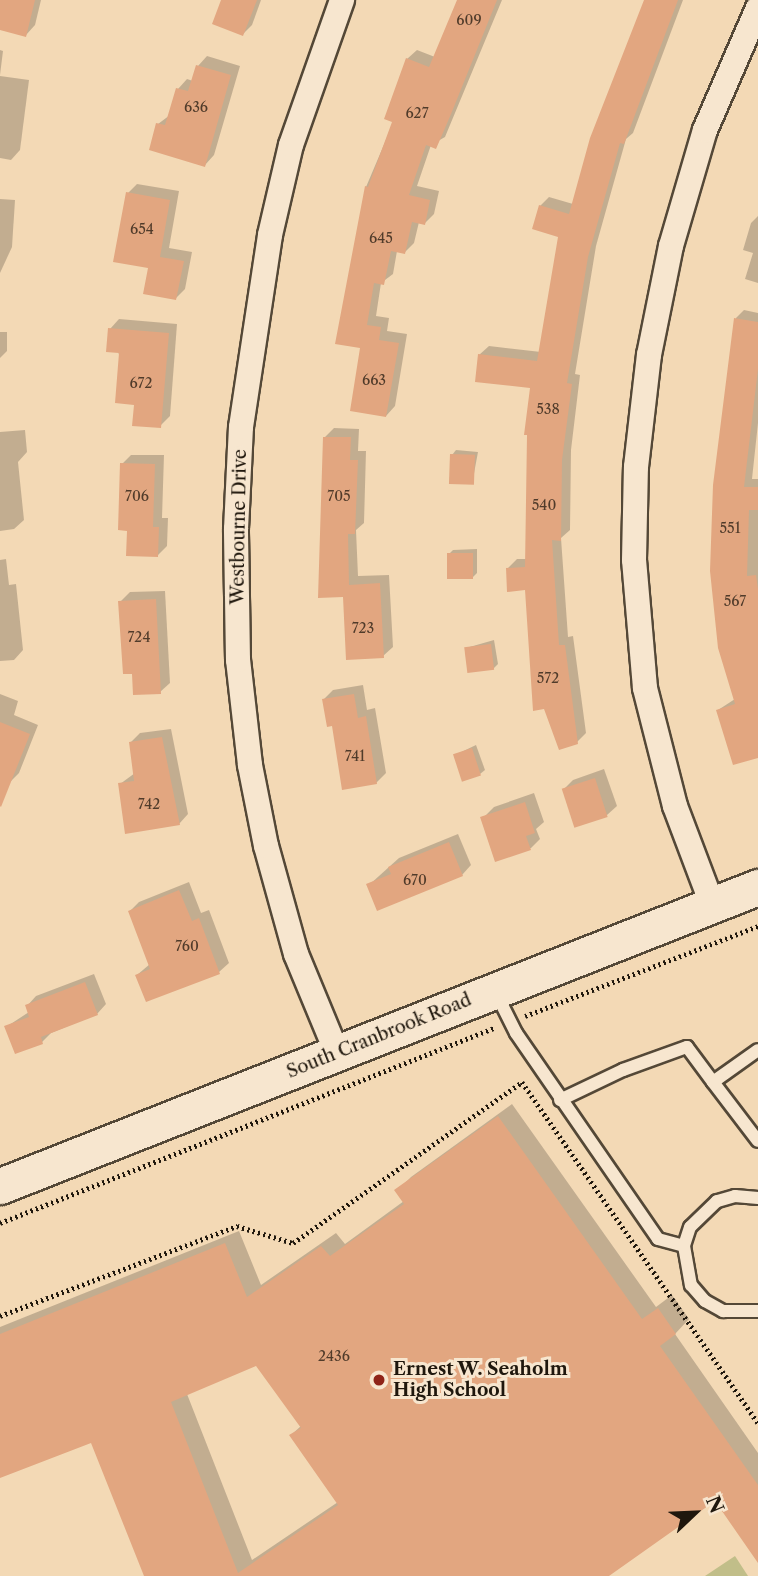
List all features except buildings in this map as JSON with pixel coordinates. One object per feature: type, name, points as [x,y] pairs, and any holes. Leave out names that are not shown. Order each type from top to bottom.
[{"type":"street","name":"Westbourne Drive","points":[[337,1053],[296,954],[260,819],[238,660],[236,529],[243,415],[270,235],[291,145],[342,0]]},
{"type":"street","points":[[712,904],[675,806],[645,688],[634,560],[636,467],[649,355],[671,246],[705,130],[758,8]]},
{"type":"street","name":"South Cranbrook Road","points":[[0,1186],[758,887]]},
{"type":"lane","points":[[495,989],[509,1022],[560,1100],[658,1239],[684,1245]]},
{"type":"lane","points":[[560,1100],[623,1070],[687,1047],[758,1141]]},
{"type":"lane","points":[[713,1082],[758,1050]]},
{"type":"lane","points":[[758,1198],[735,1196],[717,1201],[690,1227],[684,1245],[691,1285],[705,1301],[723,1311],[758,1311]]},
{"type":"path","points":[[534,1013],[758,926]]},
{"type":"path","points":[[0,1223],[485,1032]]},
{"type":"path","points":[[0,1316],[237,1226],[293,1243],[522,1082],[758,1423]]},
{"type":"shaded area","points":[[735,1556],[748,1576],[705,1576]]},
{"type":"place","name":"Ernest W. Seaholm High School","points":[[379,1380]]}]
